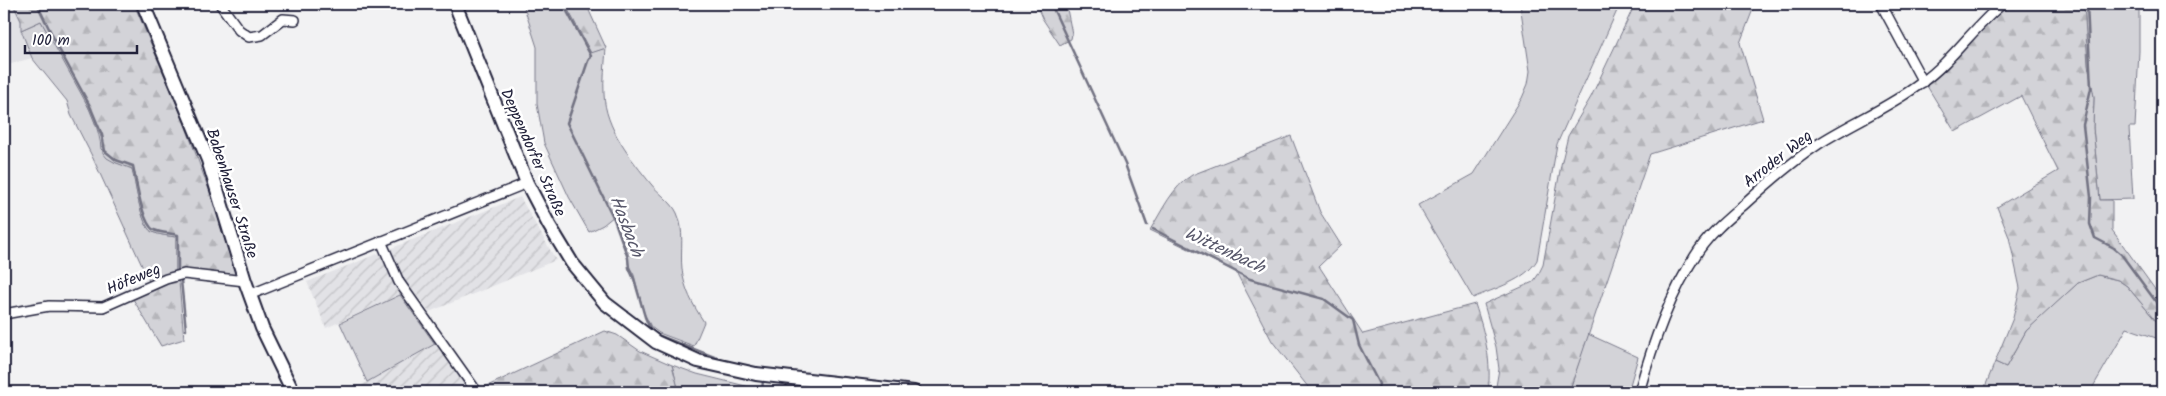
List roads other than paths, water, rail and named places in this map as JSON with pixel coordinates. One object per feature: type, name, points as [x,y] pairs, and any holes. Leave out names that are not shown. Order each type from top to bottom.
[{"type":"street","name":"Babenhauser Straße","points":[[143,4],[208,160],[245,281],[262,328],[293,392]]},
{"type":"street","points":[[220,4],[239,30],[249,37],[262,34],[283,19],[295,20]]},
{"type":"street","name":"Deppendorfer Straße","points":[[454,4],[527,183],[572,263],[592,290],[612,310],[656,342],[723,368],[761,375],[914,392]]},
{"type":"street","points":[[1881,4],[1923,82]]},
{"type":"street","name":"Arroder Weg","points":[[1639,392],[1649,358],[1676,289],[1700,248],[1720,226],[1787,166],[1821,142],[1904,95],[1923,82],[1943,65],[2002,4]]},
{"type":"street","points":[[250,295],[527,183]]},
{"type":"street","points":[[381,241],[398,282],[477,392]]},
{"type":"street","name":"Höfeweg","points":[[4,314],[49,306],[103,307],[166,279],[184,274],[245,281]]},
{"type":"waterway","points":[[37,4],[90,106],[102,135],[105,151],[116,160],[133,166],[143,211],[150,226],[157,231],[178,235],[178,269]]},
{"type":"waterway","name":"Hasbach","points":[[563,4],[591,56],[567,123],[614,219],[651,331],[722,360]]},
{"type":"waterway","name":"Wittenbach","points":[[1051,4],[1125,164],[1147,225]]},
{"type":"waterway","points":[[2087,4],[2091,88],[2083,125],[2091,197],[2090,224],[2095,238],[2121,254],[2162,310]]},
{"type":"waterway","name":"Wittenbach","points":[[1153,229],[1250,279],[1324,299],[1353,320],[1359,345],[1379,384],[1377,392]]},
{"type":"waterway","points":[[181,280],[186,330]]},
{"type":"waterway","name":"Hasbach","points":[[762,392],[763,380]]}]
